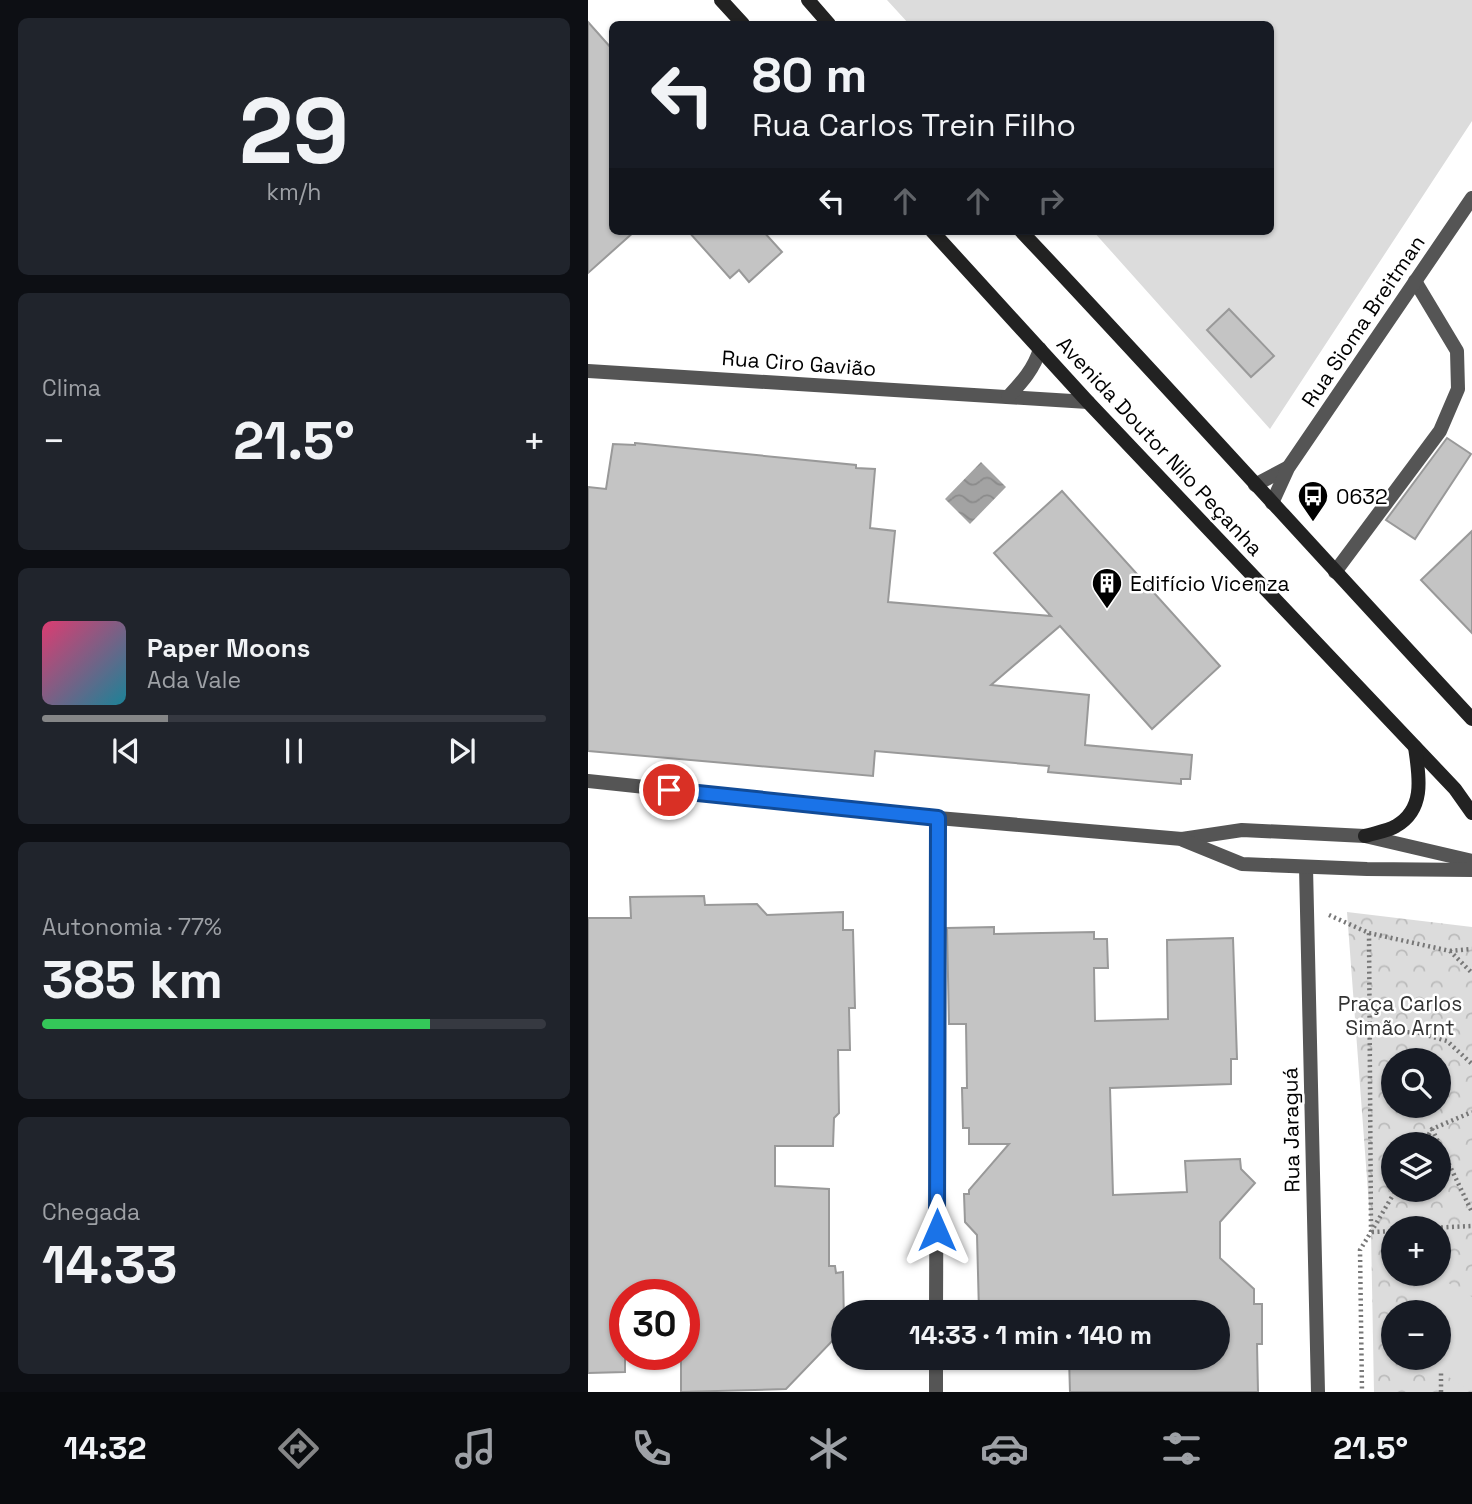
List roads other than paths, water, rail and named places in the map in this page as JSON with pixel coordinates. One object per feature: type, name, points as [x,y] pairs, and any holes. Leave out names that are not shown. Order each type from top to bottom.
[{"type":"main road","points":[[721,0],[740,21]]},
{"type":"main road","points":[[808,0],[827,21]]},
{"type":"main road","name":"Avenida Doutor Nilo Peçanha","points":[[936,235],[1088,402],[1455,789],[1472,813]]},
{"type":"main road","name":"Avenida Doutor Nilo Peçanha","points":[[1025,235],[1472,719]]},
{"type":"main road","points":[[1364,836],[1396,826],[1412,811],[1420,788],[1415,747]]},
{"type":"street","name":"Rua Sioma Breitman","points":[[1272,503],[1288,468],[1472,198]]},
{"type":"street","points":[[1335,572],[1440,431],[1458,389],[1457,351],[1415,281]]},
{"type":"street","points":[[1008,397],[1035,364],[1040,349]]},
{"type":"street","name":"Rua Ciro Gavião","points":[[588,371],[1088,402]]},
{"type":"street","name":"Rua Sioma Breitman","points":[[1255,485],[1288,468]]},
{"type":"street","points":[[588,781],[938,818],[1182,839],[1242,830],[1364,836],[1472,861]]},
{"type":"street","points":[[936,1300],[938,818]]},
{"type":"street","points":[[1182,839],[1242,864],[1472,870]]},
{"type":"street","name":"Rua Jaraguá","points":[[1306,867],[1318,1392]]},
{"type":"street","points":[[936,1370],[936,1392]]},
{"type":"water","points":[[981,462],[1006,487],[970,524],[945,499]]},
{"type":"place","name":"0632","points":[[1313,523]]},
{"type":"place","name":"Edifício Vicenza","points":[[1107,610]]},
{"type":"park label","name":"Praça Carlos Simão Arnt","points":[[1400,1015]]}]
